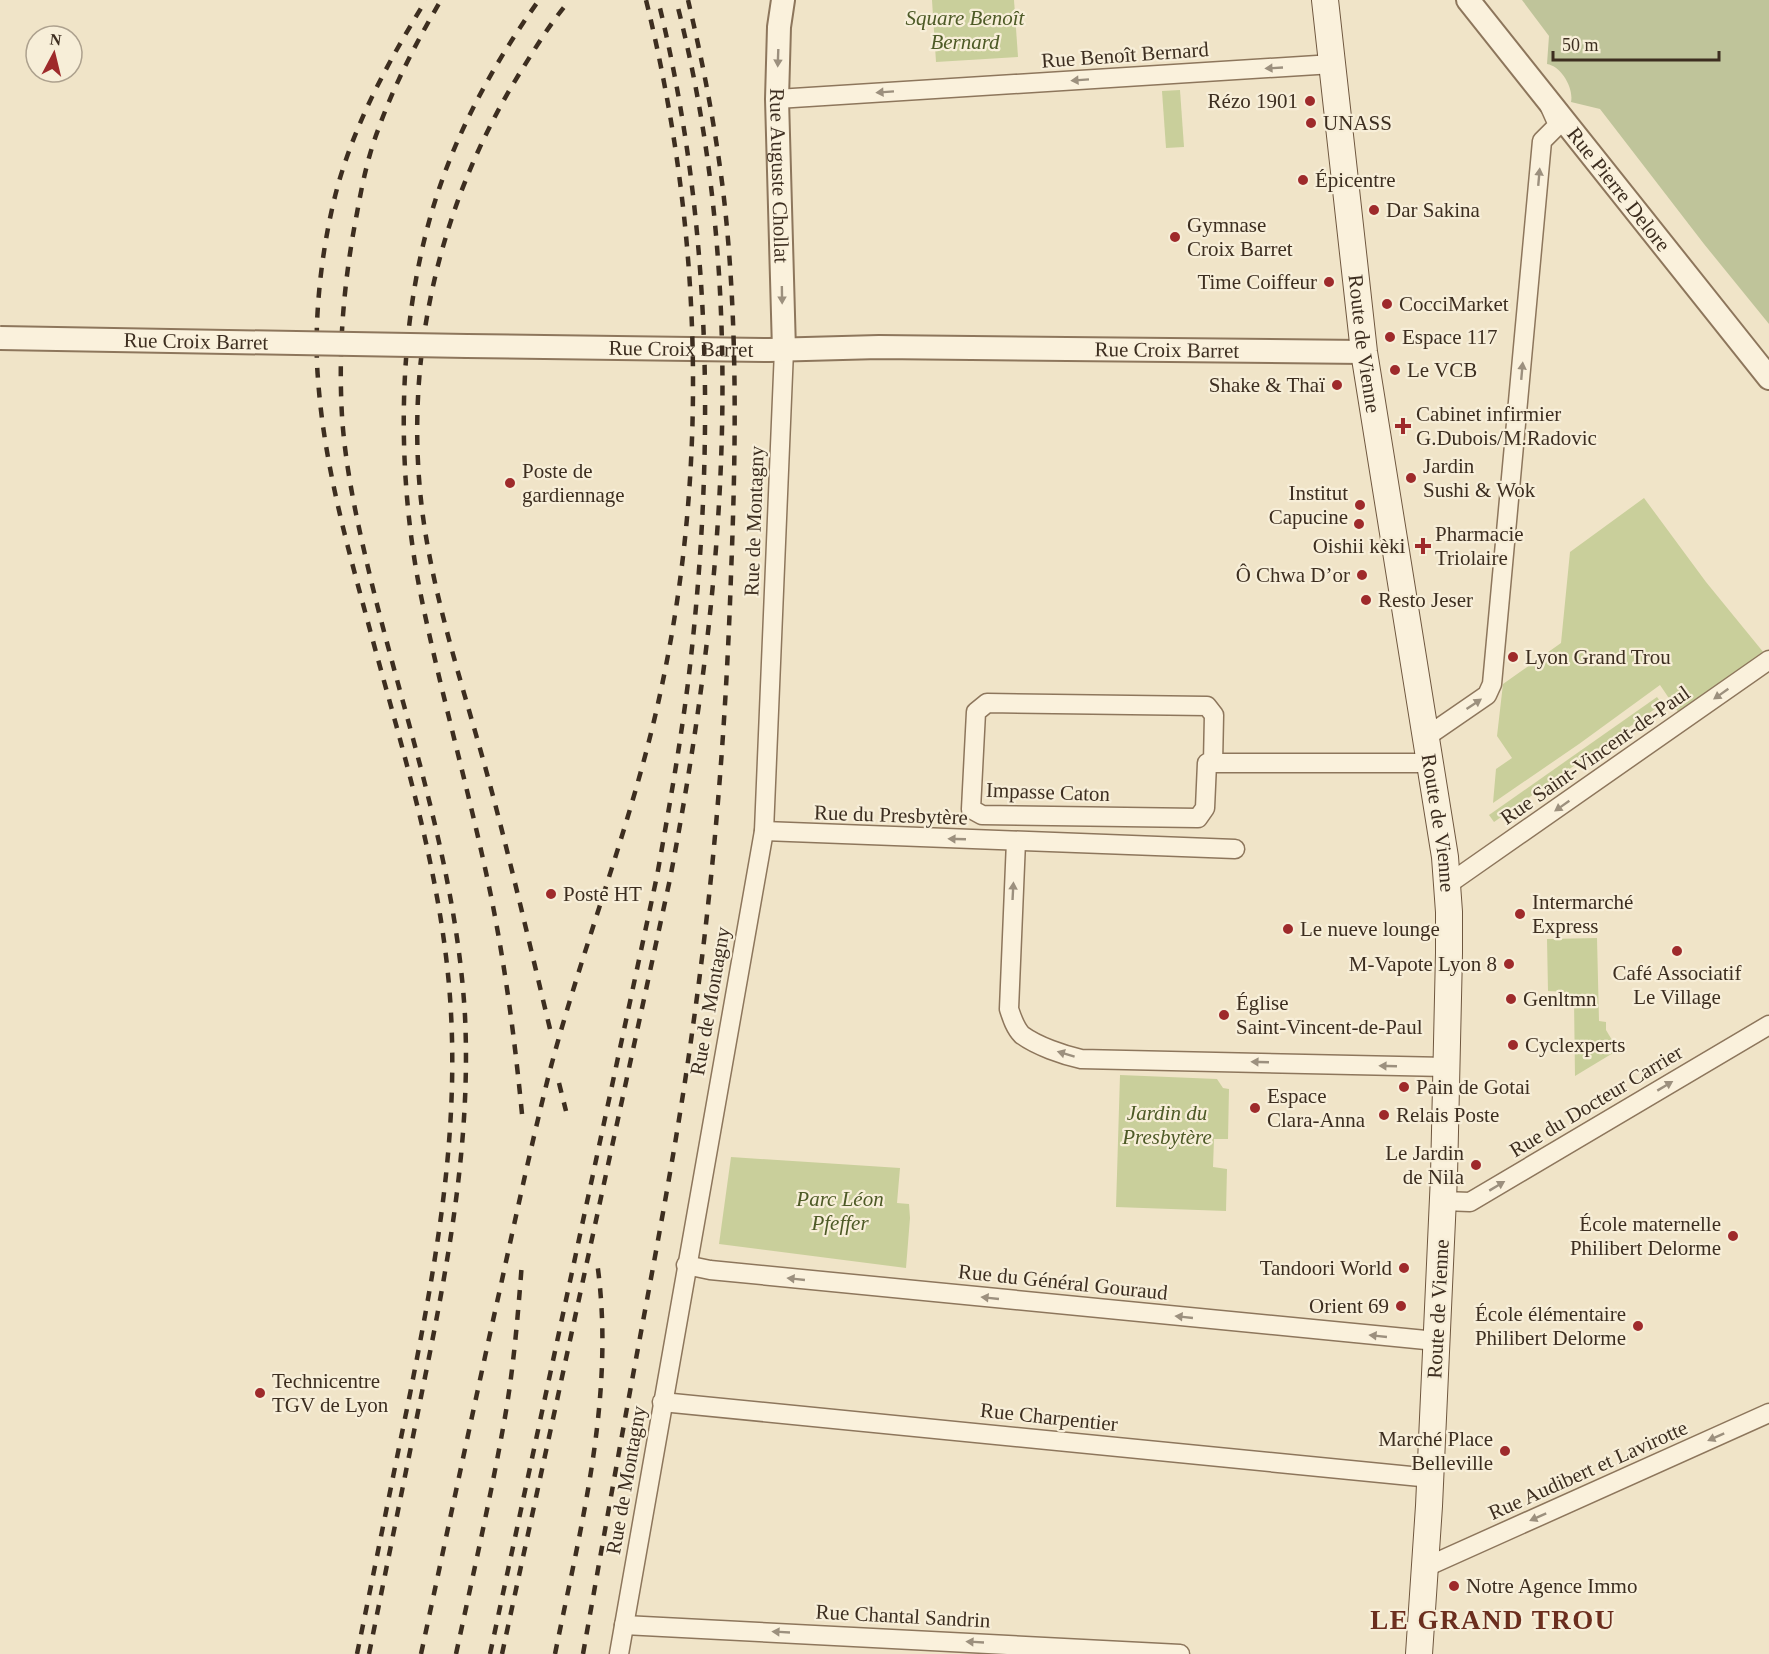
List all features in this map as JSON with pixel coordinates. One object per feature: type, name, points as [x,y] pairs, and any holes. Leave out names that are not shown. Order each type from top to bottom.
[{"type":"main road","name":"Route de Vienne","points":[[1325,0],[1364,352],[1445,857],[1447,885],[1449,953],[1443,1201],[1431,1478],[1419,1654]]},
{"type":"street","name":"Rue Auguste Chollat","points":[[783,0],[779,27],[777,99],[784,350]]},
{"type":"street","name":"Rue Pierre Delore","points":[[1467,0],[1769,378]]},
{"type":"street","name":"Rue Benoît Bernard","points":[[777,99],[1333,64]]},
{"type":"street","points":[[1426,737],[1487,694],[1492,684],[1542,141],[1558,125],[1548,101]]},
{"type":"street","name":"Rue Croix Barret","points":[[0,338],[784,350],[879,347],[1364,352]]},
{"type":"street","name":"Rue de Montagny","points":[[619,1654],[764,831],[784,350]]},
{"type":"street","name":"Rue Saint-Vincent-de-Paul","points":[[1447,885],[1769,660]]},
{"type":"street","name":"Impasse Caton","points":[[987,703],[1207,706],[1214,715],[1213,763],[1207,763],[1205,808],[1198,818],[982,815],[971,808],[976,712],[987,703]]},
{"type":"street","points":[[1213,763],[1429,763]]},
{"type":"street","name":"Rue du Presbytère","points":[[764,831],[1235,849]]},
{"type":"street","points":[[1016,841],[1009,1009],[1014,1024],[1022,1034],[1064,1055],[1081,1059],[1446,1067]]},
{"type":"street","name":"Rue du Docteur Carrier","points":[[1443,1201],[1470,1202],[1769,1025]]},
{"type":"street","name":"Rue du Général Gouraud","points":[[686,1265],[722,1272],[1436,1341]]},
{"type":"street","name":"Rue Charpentier","points":[[662,1402],[1431,1478]]},
{"type":"street","name":"Rue Audibert et Lavirotte","points":[[1426,1567],[1769,1413]]},
{"type":"street","name":"Rue Chantal Sandrin","points":[[624,1625],[1180,1654]]},
{"type":"green space","name":"Square Benoît Bernard","points":[[932,0],[1014,0],[1018,57],[936,62]]},
{"type":"green space","points":[[1522,0],[1769,0],[1769,324],[1600,109],[1571,102],[1570,90],[1562,73],[1547,64],[1549,36]]},
{"type":"green space","points":[[1180,90],[1184,147],[1166,148],[1162,91]]},
{"type":"green space","points":[[1644,498],[1706,582],[1764,653],[1679,713],[1660,685],[1493,803],[1496,769],[1512,758],[1497,736],[1503,684],[1561,643],[1570,552]]},
{"type":"green space","points":[[1657,697],[1662,704],[1494,822],[1489,815]]},
{"type":"green space","points":[[1597,938],[1599,1021],[1606,1022],[1606,1030],[1618,1050],[1575,1076],[1574,1000],[1565,992],[1548,991],[1547,939]]},
{"type":"green space","name":"Jardin du Presbytère","points":[[1120,1075],[1217,1079],[1223,1088],[1229,1089],[1228,1139],[1214,1139],[1213,1167],[1227,1169],[1226,1211],[1116,1207]]},
{"type":"green space","name":"Parc Léon Pfeffer","points":[[731,1157],[900,1168],[897,1203],[909,1204],[910,1218],[906,1268],[719,1244]]},
{"type":"railway","points":[[357,1654],[410,1394],[436,1252],[448,1158],[452,1062],[451,1013],[440,916],[421,820],[353,568],[331,475],[318,379],[318,307],[327,231],[346,160],[376,90],[426,0]]},
{"type":"railway","points":[[369,1654],[449,1249],[461,1156],[466,1063],[460,957],[451,899],[425,785],[380,616],[351,488],[342,416],[342,339],[345,288],[352,238],[371,150],[399,80],[441,0]]},
{"type":"railway","points":[[522,1114],[510,1007],[492,901],[428,630],[412,542],[404,440],[404,388],[415,286],[425,237],[439,189],[458,139],[482,91],[539,0]]},
{"type":"railway","points":[[550,1029],[497,812],[436,589],[424,524],[418,465],[418,406],[422,347],[432,289],[447,232],[467,177],[492,123],[521,71],[570,0]]},
{"type":"railway","points":[[421,1654],[549,1074],[648,746],[675,612],[686,525],[692,437],[693,349],[688,261],[679,173],[665,86],[646,0]]},
{"type":"railway","points":[[490,1654],[657,876],[691,657],[699,575],[703,492],[705,410],[703,327],[698,245],[689,163],[676,81],[658,0]]},
{"type":"railway","points":[[502,1654],[670,879],[705,661],[716,550],[722,439],[722,328],[714,218],[700,108],[676,0]]},
{"type":"railway","points":[[583,1654],[688,1065],[713,858],[722,745],[729,632],[734,479],[731,286],[728,238],[716,142],[704,71],[688,0]]},
{"type":"railway","points":[[559,1083],[566,1111]]},
{"type":"railway","points":[[456,1654],[505,1417],[522,1262]]},
{"type":"railway","points":[[555,1654],[585,1508],[599,1410],[602,1311],[597,1262]]},
{"type":"place","name":"Rézo 1901","points":[[1310,101]]},
{"type":"place","name":"UNASS","points":[[1311,123]]},
{"type":"place","name":"Épicentre","points":[[1303,180]]},
{"type":"place","name":"Dar Sakina","points":[[1374,210]]},
{"type":"place","name":"Gymnase Croix Barret","points":[[1175,237]]},
{"type":"place","name":"Time Coiffeur","points":[[1329,282]]},
{"type":"place","name":"CocciMarket","points":[[1387,304]]},
{"type":"place","name":"Espace 117","points":[[1390,337]]},
{"type":"place","name":"Le VCB","points":[[1395,370]]},
{"type":"place","name":"Shake & Thaï","points":[[1337,385]]},
{"type":"place","name":"Cabinet infirmier G.Dubois/M.Radovic","points":[[1403,426]]},
{"type":"place","name":"Jardin Sushi & Wok","points":[[1411,478]]},
{"type":"place","name":"Poste de gardiennage","points":[[510,483]]},
{"type":"place","name":"Institut Capucine","points":[[1360,505]]},
{"type":"place","name":"Oishii kèki","points":[[1359,524]]},
{"type":"place","name":"Pharmacie Triolaire","points":[[1423,546]]},
{"type":"place","name":"Ô Chwa D’or","points":[[1362,575]]},
{"type":"place","name":"Resto Jeser","points":[[1366,600]]},
{"type":"place","name":"Lyon Grand Trou","points":[[1513,657]]},
{"type":"place","name":"Poste HT","points":[[551,894]]},
{"type":"place","name":"Intermarché Express","points":[[1520,914]]},
{"type":"place","name":"Le nueve lounge","points":[[1288,929]]},
{"type":"place","name":"Café Associatif Le Village","points":[[1677,951]]},
{"type":"place","name":"M-Vapote Lyon 8","points":[[1509,964]]},
{"type":"place","name":"Genltmn","points":[[1511,999]]},
{"type":"place","name":"Église Saint-Vincent-de-Paul","points":[[1224,1015]]},
{"type":"place","name":"Cyclexperts","points":[[1513,1045]]},
{"type":"place","name":"Pain de Gotai","points":[[1404,1087]]},
{"type":"place","name":"Espace Clara-Anna","points":[[1255,1108]]},
{"type":"place","name":"Relais Poste","points":[[1384,1115]]},
{"type":"place","name":"Le Jardin de Nila","points":[[1476,1165]]},
{"type":"place","name":"École maternelle Philibert Delorme","points":[[1733,1236]]},
{"type":"place","name":"Tandoori World","points":[[1404,1268]]},
{"type":"place","name":"Orient 69","points":[[1401,1306]]},
{"type":"place","name":"École élémentaire Philibert Delorme","points":[[1638,1326]]},
{"type":"place","name":"Technicentre TGV de Lyon","points":[[260,1393]]},
{"type":"place","name":"Marché Place Belleville","points":[[1505,1451]]},
{"type":"place","name":"Notre Agence Immo","points":[[1454,1586]]},
{"type":"district","name":"LE GRAND TROU","points":[[1493,1620]]}]
